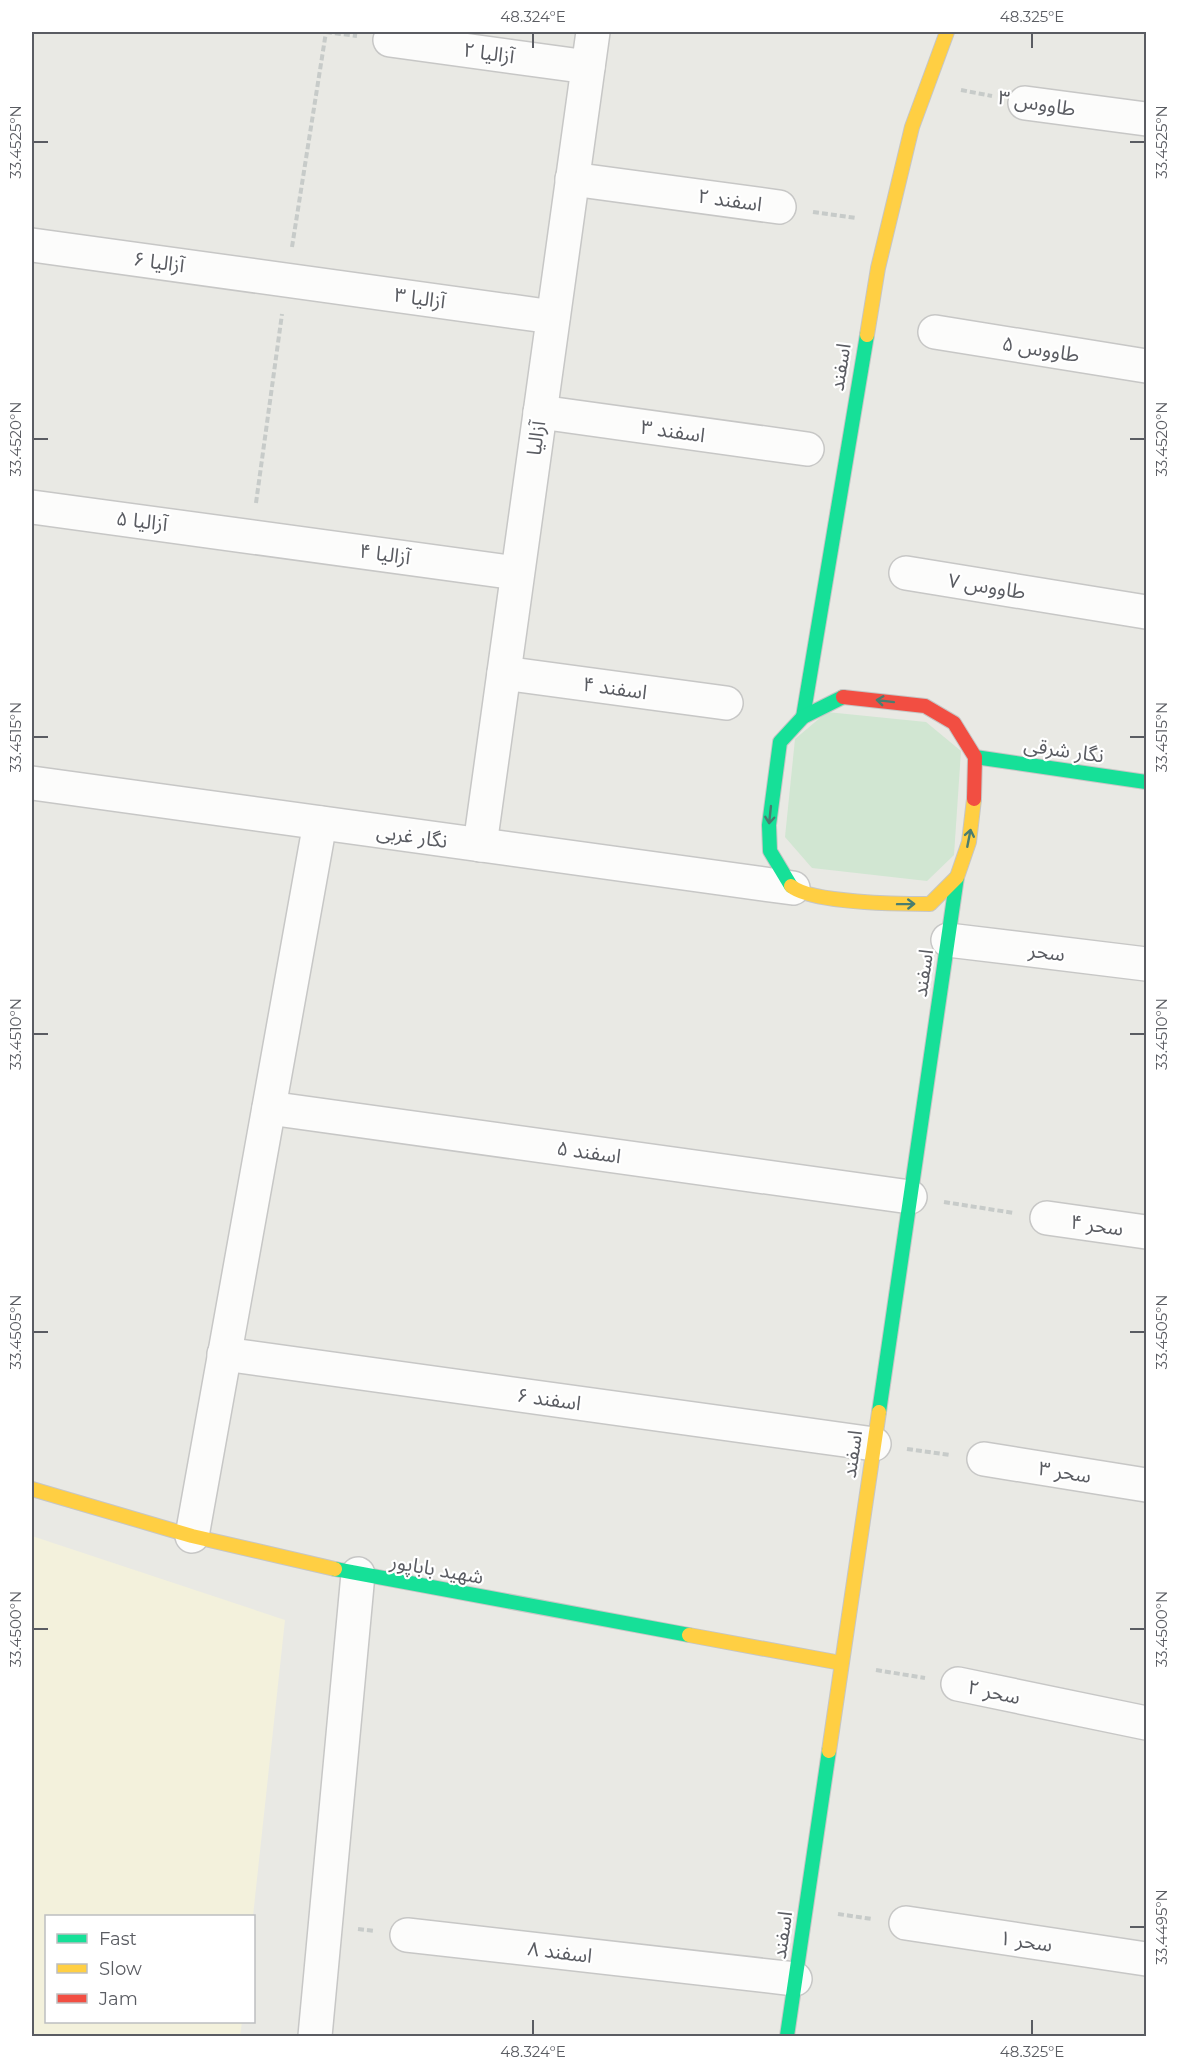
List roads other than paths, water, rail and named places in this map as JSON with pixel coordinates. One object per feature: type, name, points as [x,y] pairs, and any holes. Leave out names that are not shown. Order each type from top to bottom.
[{"type":"street","name":"آزالیا","points":[[480,845],[593,32]]},
{"type":"street","name":"اسفند","points":[[803,717],[868,317],[888,222],[912,127],[947,32]]},
{"type":"street","name":"آزالیا ۲","points":[[390,40],[588,67]]},
{"type":"street","name":"طاووس ۳","points":[[1025,103],[1146,119]]},
{"type":"street","name":"اسفند ۲","points":[[572,179],[779,207]]},
{"type":"street","name":"آزالیا ۶","points":[[32,245],[287,280]]},
{"type":"street","name":"آزالیا ۳","points":[[287,280],[553,317]]},
{"type":"street","name":"طاووس ۵","points":[[935,332],[1146,366]]},
{"type":"street","name":"اسفند ۳","points":[[540,412],[807,449]]},
{"type":"street","name":"آزالیا ۵","points":[[32,507],[252,536]]},
{"type":"street","name":"آزالیا ۴","points":[[252,536],[518,573]]},
{"type":"street","name":"طاووس ۷","points":[[906,573],[1146,612]]},
{"type":"street","name":"اسفند ۴","points":[[504,672],[726,704]]},
{"type":"street","points":[[957,877],[930,904],[877,905],[828,899],[793,888],[770,851],[769,825],[780,742],[803,717],[843,697],[925,706],[954,723],[975,757]]},
{"type":"street","name":"اسفند","points":[[787,2037],[957,877],[970,832],[975,757]]},
{"type":"street","name":"نگار شرقی","points":[[975,757],[1146,782]]},
{"type":"street","name":"نگار غربی","points":[[32,783],[793,888]]},
{"type":"street","points":[[192,1536],[320,823]]},
{"type":"street","name":"سحر","points":[[948,940],[1146,964]]},
{"type":"street","name":"اسفند ۵","points":[[268,1108],[910,1197]]},
{"type":"street","name":"سحر ۴","points":[[1047,1218],[1146,1232]]},
{"type":"street","name":"اسفند ۶","points":[[224,1354],[874,1444]]},
{"type":"street","name":"سحر ۳","points":[[984,1459],[1146,1485]]},
{"type":"street","name":"شهید باباپور","points":[[32,1489],[192,1536],[358,1574],[841,1663]]},
{"type":"street","points":[[315,2037],[358,1574]]},
{"type":"street","name":"سحر ۲","points":[[958,1684],[1146,1723]]},
{"type":"street","name":"سحر ۱","points":[[906,1923],[1146,1959]]},
{"type":"street","name":"اسفند ۸","points":[[407,1935],[795,1979]]}]
